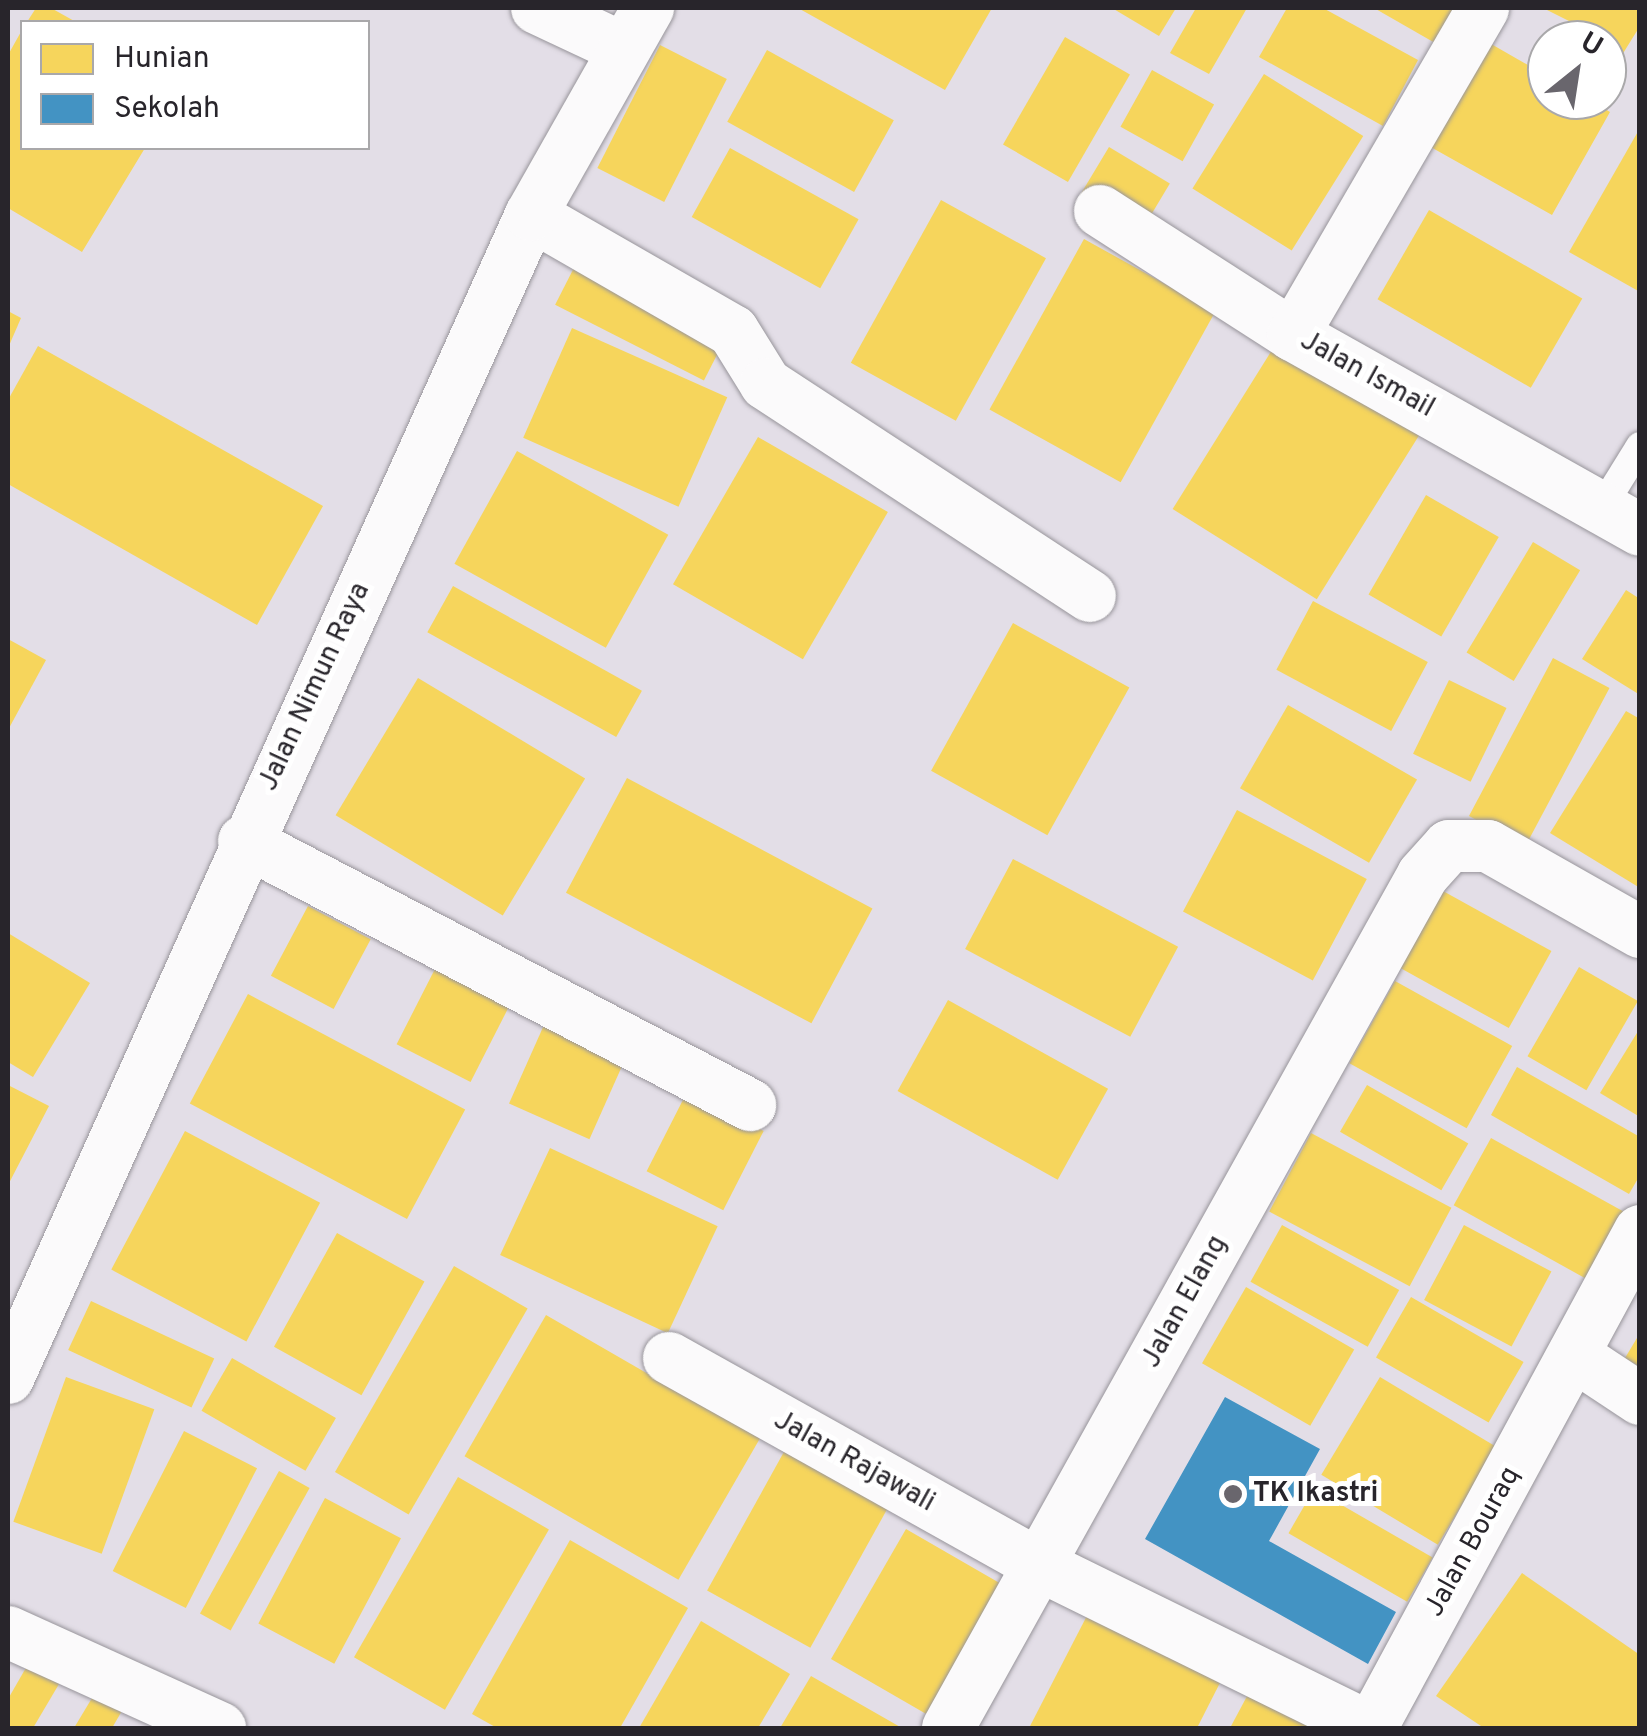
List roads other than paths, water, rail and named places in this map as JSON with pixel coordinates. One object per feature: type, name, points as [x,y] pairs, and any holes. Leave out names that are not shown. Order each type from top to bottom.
[{"type":"street","points":[[537,8],[635,28]]},
{"type":"street","points":[[1293,335],[1483,8]]},
{"type":"street","name":"Jalan Nimun Raya","points":[[8,1378],[244,841],[531,215],[635,28]]},
{"type":"street","name":"Jalan Ismail","points":[[1100,211],[1293,335],[1620,519]]},
{"type":"street","points":[[531,215],[734,330],[766,384],[1090,596]]},
{"type":"street","points":[[244,841],[750,1105]]},
{"type":"street","name":"Jalan Elang","points":[[948,1728],[1422,876],[1450,846],[1488,846],[1640,932]]},
{"type":"street","name":"Jalan Bouraq","points":[[1039,1565],[1370,1728],[1640,1231]]},
{"type":"street","points":[[1575,1356],[1640,1399]]},
{"type":"street","name":"Jalan Rajawali","points":[[669,1358],[1039,1565]]},
{"type":"street","points":[[8,1632],[220,1728]]},
{"type":"lane","points":[[1620,519],[1640,446]]},
{"type":"place","name":"TK Ikastri","points":[[1233,1494]]}]
